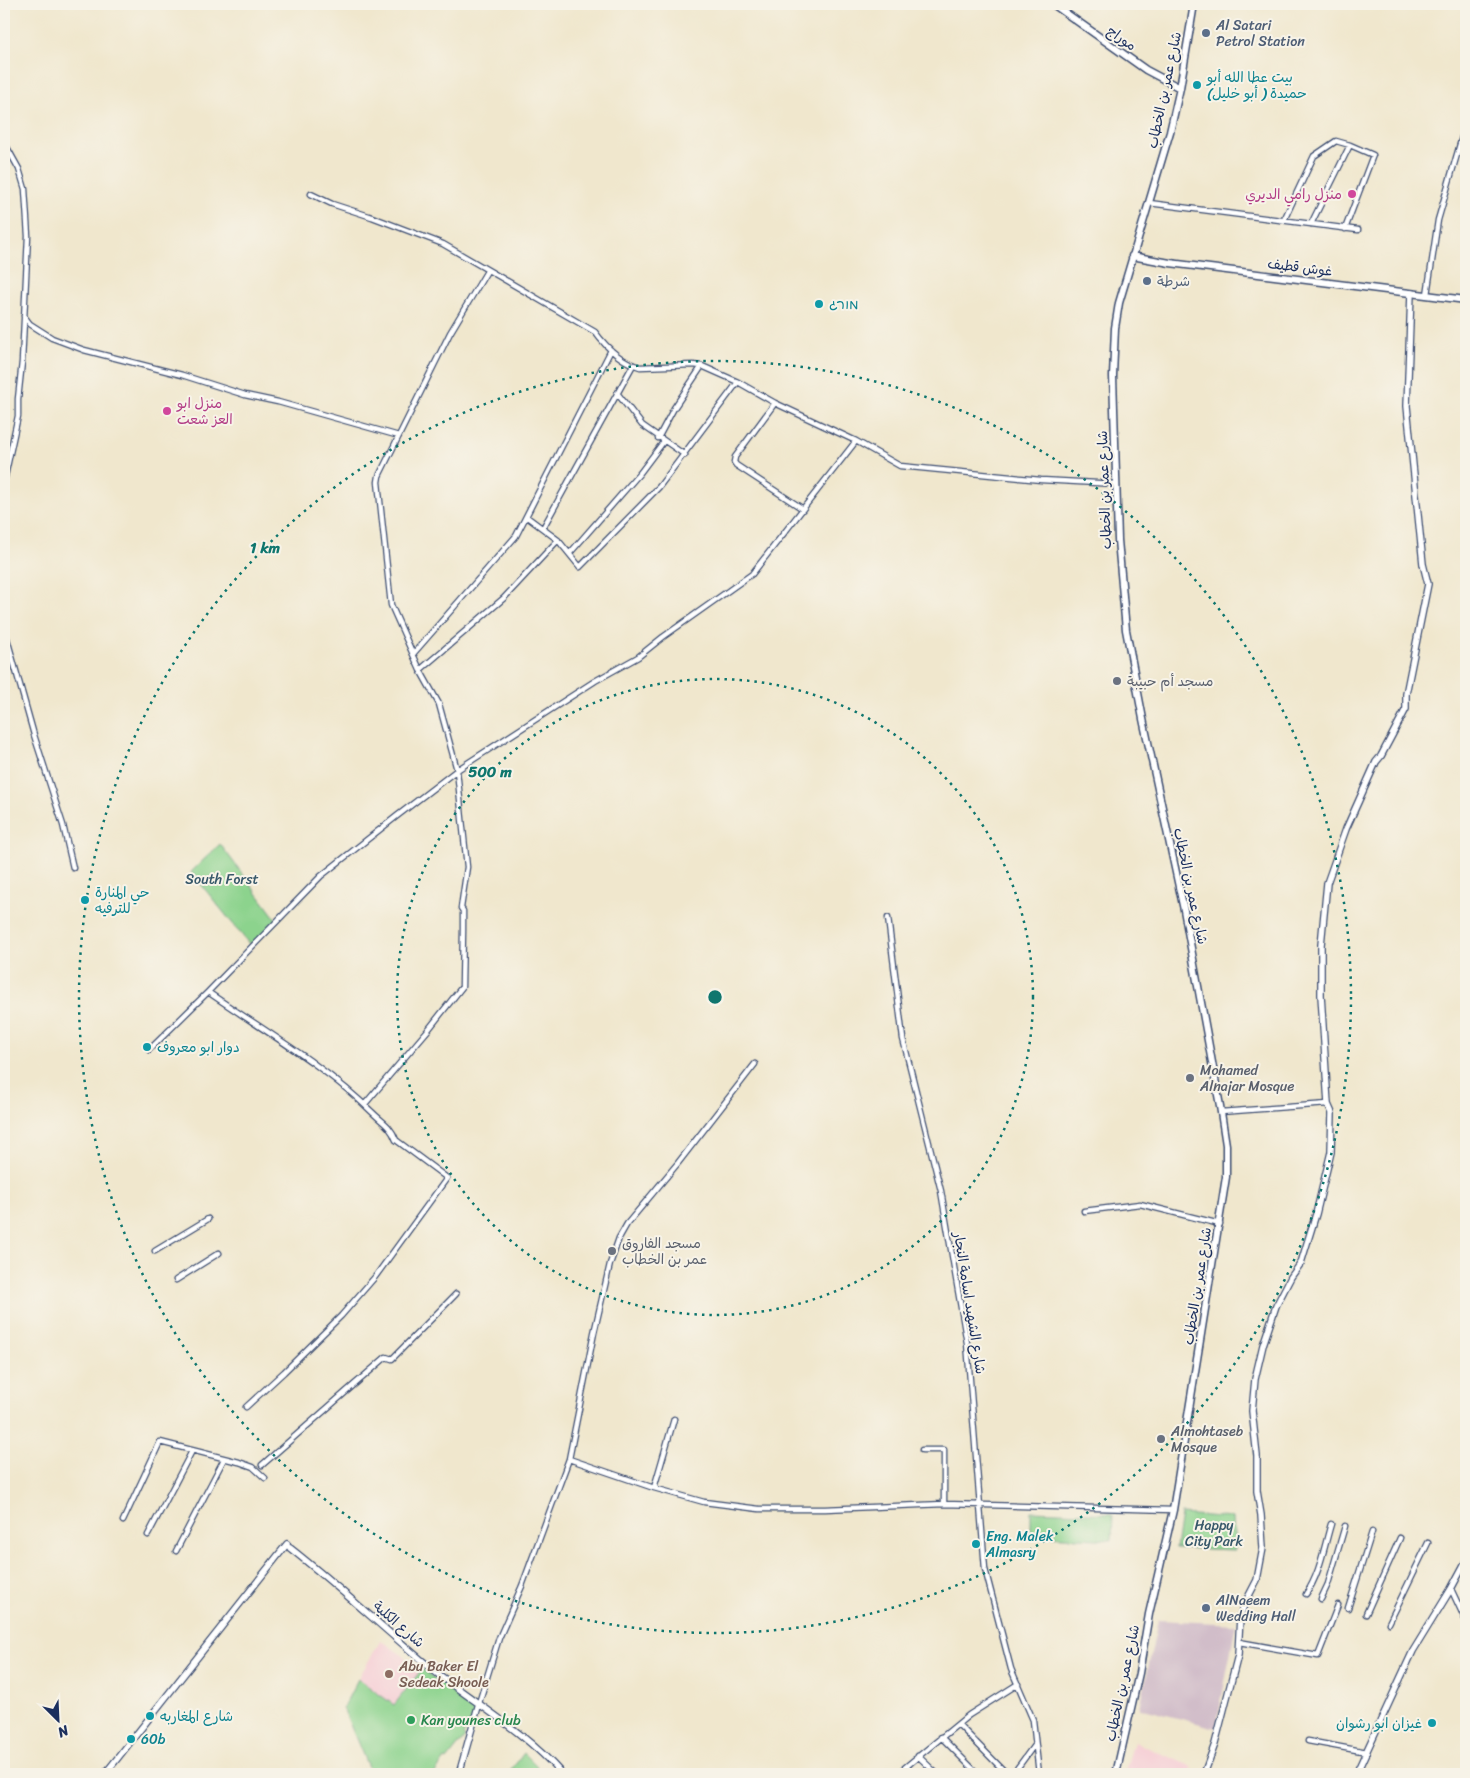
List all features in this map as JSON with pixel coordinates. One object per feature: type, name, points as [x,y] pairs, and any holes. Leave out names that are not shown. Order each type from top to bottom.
[{"type":"main road","name":"موراج","points":[[1053,4],[1146,70],[1180,88]]},
{"type":"main road","name":"شارع عمر بن الخطاب","points":[[1116,1774],[1173,1510],[1220,1224],[1227,1161],[1221,1112],[1184,910],[1128,645],[1122,598],[1112,354],[1119,303],[1170,132],[1180,88],[1194,4]]},
{"type":"main road","name":"غوش قطيف","points":[[1132,256],[1170,263],[1466,300]]},
{"type":"street","points":[[1427,295],[1438,220],[1466,127]]},
{"type":"street","points":[[1284,220],[1314,156],[1336,141],[1373,155],[1345,229]]},
{"type":"street","points":[[4,142],[19,169],[25,189],[28,236],[18,416],[4,481]]},
{"type":"street","points":[[1311,224],[1350,145]]},
{"type":"street","points":[[310,194],[332,204],[443,244],[595,332],[612,350],[633,365],[640,367],[693,364],[702,366],[856,441],[900,466],[1032,480],[1116,484]]},
{"type":"street","points":[[1149,203],[1358,230]]},
{"type":"street","points":[[1466,205],[1466,210]]},
{"type":"street","points":[[365,1104],[428,1030],[462,986],[462,908],[467,867],[457,770],[438,704],[420,670],[391,605],[378,482],[450,333],[487,271]]},
{"type":"street","points":[[1204,1774],[1215,1744],[1231,1686],[1238,1655],[1240,1616],[1257,1580],[1263,1548],[1262,1515],[1257,1491],[1257,1456],[1252,1411],[1255,1379],[1263,1345],[1276,1306],[1291,1276],[1301,1263],[1316,1214],[1330,1152],[1332,1113],[1328,1104],[1321,995],[1321,945],[1327,883],[1344,835],[1368,780],[1406,709],[1406,694],[1428,584],[1423,564],[1407,406],[1411,293]]},
{"type":"street","points":[[24,316],[30,324],[52,338],[84,350],[182,375],[245,395],[278,402],[399,436]]},
{"type":"street","points":[[413,654],[516,536],[527,518],[612,350]]},
{"type":"street","points":[[543,528],[633,365]]},
{"type":"street","points":[[658,438],[674,408],[702,366]]},
{"type":"street","points":[[527,518],[558,540],[580,567],[640,508],[685,455],[738,382]]},
{"type":"street","points":[[617,393],[642,425],[658,438],[685,455]]},
{"type":"street","points":[[776,403],[735,457],[734,462],[803,509]]},
{"type":"street","points":[[148,1050],[208,992],[321,876],[457,770],[595,681],[638,657],[752,574],[856,441]]},
{"type":"street","points":[[570,553],[640,473],[664,442]]},
{"type":"street","points":[[420,670],[504,598],[558,540]]},
{"type":"street","points":[[4,628],[34,735],[63,825],[73,868]]},
{"type":"street","name":"شارع الشهيد اسامة النجار","points":[[888,918],[903,1039],[941,1191],[967,1343],[984,1569],[1011,1669],[1033,1720],[1039,1774]]},
{"type":"street","points":[[208,992],[294,1050],[365,1104],[392,1130],[396,1140],[448,1178],[385,1264],[341,1316],[246,1407]]},
{"type":"street","points":[[459,1774],[499,1638],[522,1586],[569,1459],[594,1333],[610,1264],[619,1238],[627,1224],[756,1064]]},
{"type":"street","points":[[1221,1112],[1328,1104]]},
{"type":"street","points":[[1084,1210],[1140,1204],[1220,1224]]},
{"type":"street","points":[[155,1252],[208,1219]]},
{"type":"street","points":[[176,1280],[219,1253]]},
{"type":"street","points":[[262,1465],[386,1357],[392,1359],[456,1294]]},
{"type":"street","points":[[654,1488],[674,1419]]},
{"type":"street","points":[[123,1521],[160,1442],[253,1467],[265,1478]]},
{"type":"street","points":[[922,1450],[944,1450],[944,1504]]},
{"type":"street","points":[[148,1535],[192,1451]]},
{"type":"street","points":[[176,1551],[224,1458]]},
{"type":"street","points":[[569,1459],[654,1488],[704,1502],[758,1509],[824,1509],[944,1504],[1173,1510]]},
{"type":"street","points":[[1306,1594],[1317,1573],[1331,1524]]},
{"type":"street","points":[[1321,1599],[1328,1584],[1345,1526]]},
{"type":"street","points":[[1348,1608],[1372,1532]]},
{"type":"street","points":[[1366,1614],[1400,1538]]},
{"type":"street","points":[[1389,1622],[1428,1543]]},
{"type":"street","name":"شارع الكلية","points":[[105,1774],[289,1546],[409,1650],[526,1740],[562,1774]]},
{"type":"street","points":[[1356,1774],[1414,1650],[1466,1561]]},
{"type":"street","points":[[1451,1589],[1466,1621]]},
{"type":"street","points":[[1239,1642],[1318,1656],[1338,1605]]},
{"type":"street","points":[[900,1773],[958,1724],[1018,1684]]},
{"type":"street","points":[[958,1724],[1007,1774]]},
{"type":"street","points":[[941,1737],[978,1774]]},
{"type":"street","points":[[1308,1741],[1367,1752]]},
{"type":"street","points":[[1013,1774],[1035,1744]]},
{"type":"street","points":[[918,1756],[937,1774]]},
{"type":"shaded area","points":[[1158,1620],[1236,1624],[1216,1728],[1140,1708]]},
{"type":"shaded area","name":"Abu Baker El Sedeak Shoole","points":[[381,1640],[422,1669],[394,1705],[358,1679]]},
{"type":"shaded area","points":[[1134,1742],[1193,1767],[1189,1774],[1124,1774]]},
{"type":"green space","name":"South Forst","points":[[220,844],[277,920],[250,945],[191,872]]},
{"type":"green space","points":[[1031,1511],[1113,1514],[1112,1540],[1031,1535]]},
{"type":"green space","name":"Happy City Park","points":[[1181,1514],[1233,1518],[1235,1550],[1176,1548]]},
{"type":"green space","name":"Kan younes club","points":[[422,1669],[475,1708],[475,1718],[463,1735],[465,1737],[434,1774],[371,1774],[343,1708],[358,1679],[394,1705]]},
{"type":"green space","points":[[524,1753],[541,1770],[536,1774],[508,1774]]},
{"type":"place","name":"Al Satari Petrol Station","points":[[1206,33]]},
{"type":"place","name":"بيت عطا الله أبو حميدة ( أبو خليل)","points":[[1197,85]]},
{"type":"place","name":"منزل رامي الديري","points":[[1352,194]]},
{"type":"place","name":"شرطة","points":[[1147,281]]},
{"type":"place","name":"מורג","points":[[819,304]]},
{"type":"place","name":"منزل ابو العز شعت","points":[[167,411]]},
{"type":"place","name":"مسجد أم حبيبة","points":[[1117,681]]},
{"type":"place","name":"حي المنارة للترفيه","points":[[85,900]]},
{"type":"place","name":"دوار ابو معروف","points":[[147,1047]]},
{"type":"place","name":"Mohamed Alnajar Mosque","points":[[1190,1078]]},
{"type":"place","name":"مسجد الفاروق عمر بن الخطاب","points":[[612,1251]]},
{"type":"place","name":"Almohtaseb Mosque","points":[[1161,1439]]},
{"type":"place","name":"Eng. Malek Almasry","points":[[976,1544]]},
{"type":"place","name":"AlNaeem Wedding Hall","points":[[1206,1608]]},
{"type":"place","name":"Abu Baker El Sedeak Shoole","points":[[389,1674]]},
{"type":"place","name":"شارع المغاربه","points":[[150,1716]]},
{"type":"place","name":"Kan younes club","points":[[411,1720]]},
{"type":"place","name":"غيزان ابو رشوان","points":[[1432,1723]]},
{"type":"place","name":"60b","points":[[131,1739]]}]
